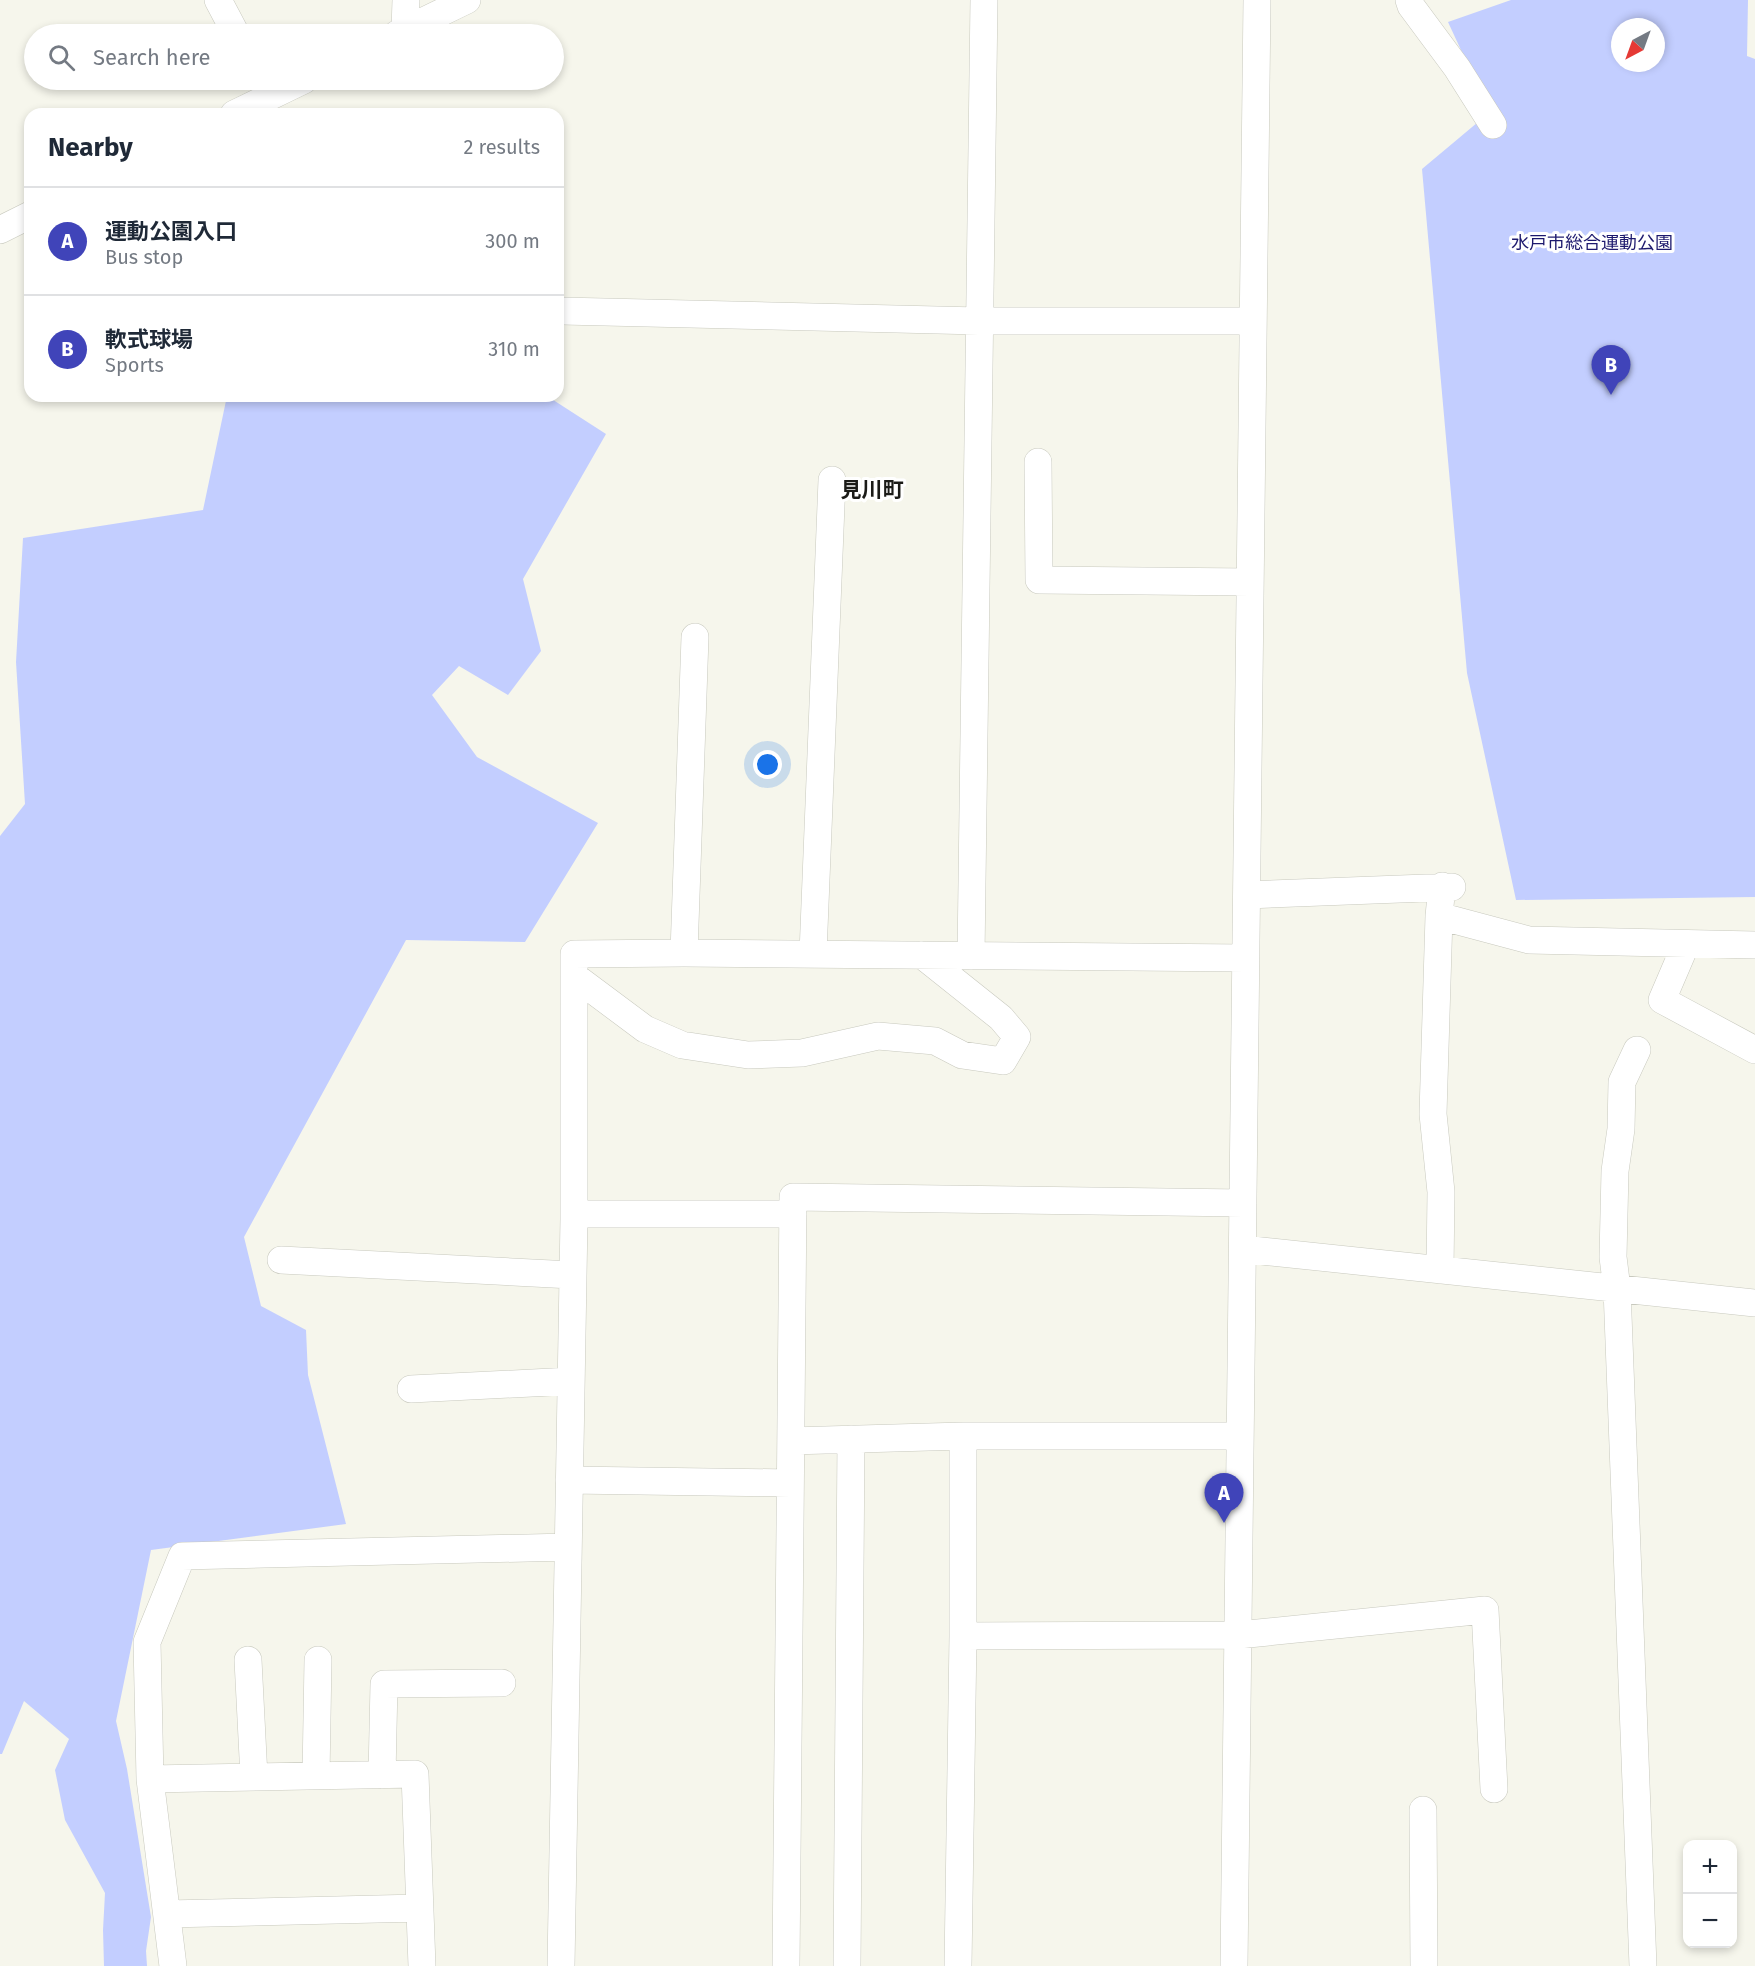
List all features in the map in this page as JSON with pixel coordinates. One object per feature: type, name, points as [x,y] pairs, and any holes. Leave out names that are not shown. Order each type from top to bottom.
[{"type":"street","points":[[218,0],[231,24]]},
{"type":"street","points":[[402,24],[406,0]]},
{"type":"street","points":[[418,24],[467,0]]},
{"type":"street","points":[[971,956],[984,0]]},
{"type":"street","points":[[1234,1966],[1257,0]]},
{"type":"street","points":[[1409,0],[1411,6],[1457,68],[1493,125]]},
{"type":"street","points":[[241,108],[262,90]]},
{"type":"street","points":[[0,230],[24,219]]},
{"type":"street","points":[[564,311],[979,321],[1253,321]]},
{"type":"street","points":[[1038,462],[1039,580],[1250,582]]},
{"type":"street","points":[[813,954],[832,480]]},
{"type":"street","points":[[684,953],[695,637]]},
{"type":"street","points":[[1247,895],[1447,887],[1439,916],[1433,1114],[1441,1192],[1440,1270]]},
{"type":"street","points":[[1439,916],[1529,940],[1755,945]]},
{"type":"street","points":[[1686,944],[1662,1000],[1755,1050]]},
{"type":"street","points":[[561,1966],[574,1214],[574,954],[1245,957]]},
{"type":"street","points":[[574,976],[645,1029],[682,1045],[759,1055],[802,1053],[878,1036],[935,1041],[962,1054],[1003,1061],[1017,1037],[1001,1018],[922,955]]},
{"type":"street","points":[[1637,1050],[1622,1082],[1621,1129],[1615,1171],[1613,1257],[1617,1288],[1643,1966]]},
{"type":"street","points":[[786,1966],[793,1197],[1243,1203]]},
{"type":"street","points":[[574,1214],[793,1214]]},
{"type":"street","points":[[1243,1250],[1755,1303]]},
{"type":"street","points":[[280,1260],[572,1275]]},
{"type":"street","points":[[411,1389],[571,1381]]},
{"type":"street","points":[[791,1442],[963,1436],[1240,1436]]},
{"type":"street","points":[[958,1966],[963,1636],[963,1436]]},
{"type":"street","points":[[847,1966],[851,1439]]},
{"type":"street","points":[[569,1480],[790,1483]]},
{"type":"street","points":[[173,1966],[150,1779],[147,1642],[182,1556],[568,1547]]},
{"type":"street","points":[[963,1636],[1238,1635],[1485,1610],[1494,1789]]},
{"type":"street","points":[[248,1660],[254,1777]]},
{"type":"street","points":[[316,1776],[318,1660]]},
{"type":"street","points":[[382,1774],[384,1684],[502,1683]]},
{"type":"street","points":[[150,1779],[415,1774],[422,1966]]},
{"type":"street","points":[[1423,1810],[1424,1966]]},
{"type":"street","points":[[167,1914],[419,1908]]},
{"type":"green space","name":"水戸市総合運動公園","points":[[1511,0],[1748,0],[1747,56],[1755,59],[1755,897],[1516,900],[1467,673],[1422,169],[1496,107],[1479,89],[1448,22]]},
{"type":"green space","points":[[226,402],[556,402],[606,434],[523,579],[541,651],[508,695],[459,666],[432,695],[477,757],[598,823],[525,942],[406,940],[244,1237],[261,1306],[306,1330],[308,1375],[346,1524],[151,1550],[116,1721],[127,1769],[151,1917],[146,1951],[147,1966],[104,1966],[105,1893],[65,1820],[55,1770],[69,1739],[24,1701],[2,1754],[0,1754],[0,836],[25,804],[16,662],[23,538],[203,510]]},
{"type":"place","name":"軟式球場","points":[[1611,395]]},
{"type":"place","name":"運動公園入口","points":[[1224,1523]]},
{"type":"district","name":"見川町","points":[[872,490]]}]
